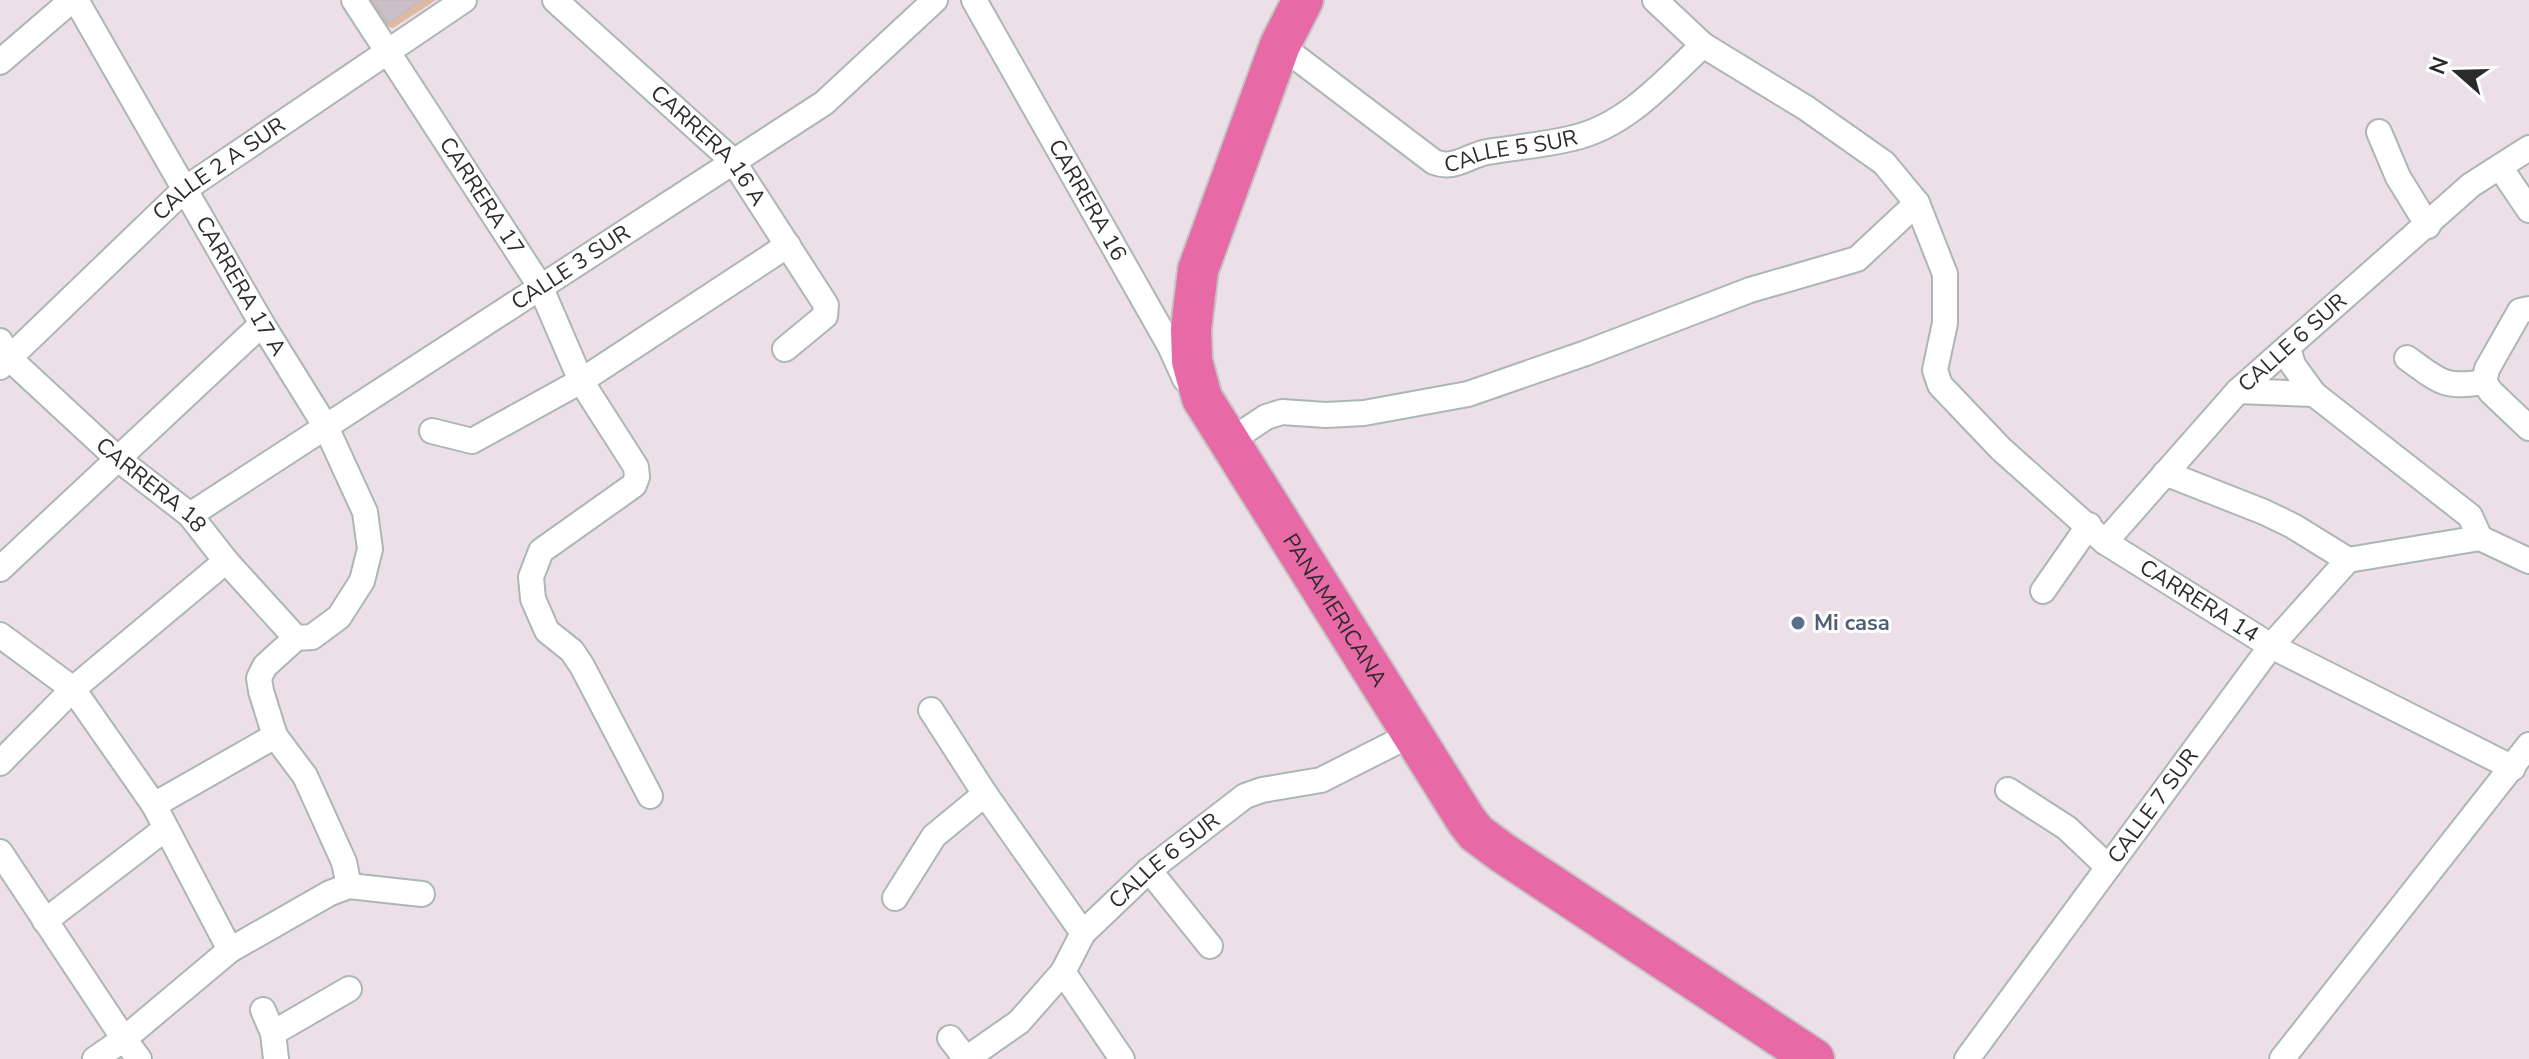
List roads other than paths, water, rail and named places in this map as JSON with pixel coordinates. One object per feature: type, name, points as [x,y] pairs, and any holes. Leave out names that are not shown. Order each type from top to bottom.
[{"type":"main road","name":"PANAMERICANA","points":[[1303,0],[1280,45],[1198,270],[1191,329],[1192,361],[1202,398],[1476,833],[1802,1056]]},
{"type":"street","points":[[0,62],[74,0]]},
{"type":"street","name":"CARRERA 17 A","points":[[74,0],[262,324],[326,427],[365,512],[370,549],[362,581],[339,617],[312,637],[296,638]]},
{"type":"street","name":"CARRERA 17","points":[[354,0],[540,286],[581,381],[636,467],[634,485],[541,551],[531,577],[533,599],[547,631],[572,651],[582,666],[650,796]]},
{"type":"street","name":"CALLE 2 A SUR","points":[[3,355],[185,189],[464,0]]},
{"type":"street","name":"CARRERA 16 A","points":[[555,0],[733,161],[826,305],[825,316],[785,349]]},
{"type":"street","name":"CALLE 3 SUR","points":[[190,515],[824,103],[935,0]]},
{"type":"street","name":"CARRERA 16","points":[[974,0],[1170,346],[1185,379],[1202,398]]},
{"type":"street","points":[[1230,441],[1266,417],[1282,412],[1326,415],[1364,413],[1468,394],[1750,290],[1857,259],[1917,203],[1884,163],[1806,108],[1703,45],[1655,0]]},
{"type":"street","name":"CALLE 5 SUR","points":[[1280,45],[1434,162],[1444,166],[1483,153],[1577,138],[1632,112],[1703,45]]},
{"type":"street","points":[[2379,132],[2398,177],[2428,226]]},
{"type":"street","name":"CALLE 6 SUR","points":[[2043,591],[2097,534],[2165,473],[2238,391],[2471,185],[2529,148]]},
{"type":"street","points":[[2500,167],[2529,210]]},
{"type":"street","name":"CARRERA 14","points":[[1917,203],[1945,274],[1945,323],[1935,370],[1940,385],[2001,449],[2097,534],[2271,646],[2513,768]]},
{"type":"street","points":[[432,431],[472,441],[581,381],[788,245]]},
{"type":"street","points":[[2529,309],[2520,311],[2487,369],[2484,382],[2529,428]]},
{"type":"street","points":[[0,569],[262,324]]},
{"type":"street","points":[[2288,348],[2293,365],[2314,394],[2470,516],[2480,538]]},
{"type":"street","name":"CARRERA 18","points":[[3,355],[118,459],[190,515],[226,561],[296,638]]},
{"type":"street","points":[[2407,358],[2436,379],[2459,386],[2484,382]]},
{"type":"street","points":[[2238,391],[2314,394]]},
{"type":"street","points":[[2165,473],[2264,512],[2348,560],[2480,538],[2529,561]]},
{"type":"street","name":"CALLE 7 SUR","points":[[1967,1059],[2271,646],[2348,560]]},
{"type":"street","points":[[0,763],[73,689],[226,561]]},
{"type":"street","points":[[0,635],[73,689],[154,805],[230,950]]},
{"type":"street","points":[[296,638],[265,666],[259,678],[275,736],[305,776],[344,862],[349,886]]},
{"type":"street","points":[[931,710],[985,794],[1083,933]]},
{"type":"street","name":"CALLE 6 SUR","points":[[966,1059],[1019,1022],[1063,972],[1083,933],[1149,870],[1245,796],[1321,780],[1412,734]]},
{"type":"street","points":[[154,805],[275,736]]},
{"type":"street","points":[[2282,1059],[2529,745]]},
{"type":"street","points":[[2008,790],[2067,828],[2108,867]]},
{"type":"street","points":[[895,898],[934,836],[985,794]]},
{"type":"street","points":[[45,921],[165,829]]},
{"type":"street","points":[[0,852],[139,1059]]},
{"type":"street","points":[[1149,870],[1210,946]]},
{"type":"street","points":[[95,1059],[124,1039],[230,950],[330,893],[349,886],[422,894]]},
{"type":"street","points":[[1063,972],[1122,1059]]},
{"type":"street","points":[[273,1033],[349,989]]},
{"type":"street","points":[[263,1010],[273,1033],[276,1059]]},
{"type":"street","points":[[950,1038],[966,1059]]},
{"type":"place","name":"Mi casa","points":[[1798,623]]}]
